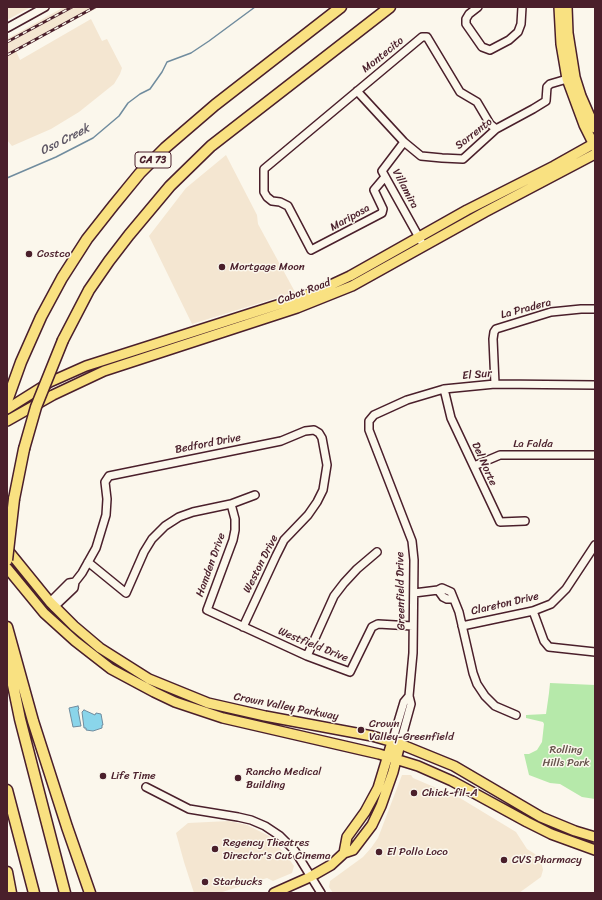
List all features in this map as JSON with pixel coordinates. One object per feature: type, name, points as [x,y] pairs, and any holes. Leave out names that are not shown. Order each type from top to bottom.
[{"type":"highway","name":"CA 73","points":[[7,402],[21,362],[41,316],[62,278],[87,239],[140,173],[165,148],[215,105],[341,7]]},
{"type":"highway","name":"CA 73","points":[[7,560],[14,499],[24,449],[38,401],[63,340],[90,290],[110,261],[133,229],[170,186],[211,146],[390,7]]},
{"type":"highway","points":[[7,627],[33,721],[90,893]]},
{"type":"highway","points":[[7,632],[12,680],[20,719],[65,893]]},
{"type":"highway","points":[[7,790],[34,893]]},
{"type":"highway","points":[[7,872],[11,893]]},
{"type":"main road","points":[[558,7],[561,44],[567,79],[584,125],[594,145]]},
{"type":"main road","points":[[563,7],[575,77],[581,96],[595,128]]},
{"type":"main road","points":[[567,7],[568,33]]},
{"type":"main road","name":"Cabot Road","points":[[7,421],[79,381],[104,371],[323,299],[352,286],[421,242],[467,210],[594,145]]},
{"type":"main road","name":"Cabot Road","points":[[7,409],[50,382],[86,366],[296,299],[322,289],[485,212],[595,154]]},
{"type":"main road","name":"Crown Valley Parkway","points":[[7,549],[52,604],[83,634],[110,655],[149,679],[185,694],[230,708],[372,736],[396,743],[454,766],[541,817],[575,831],[595,837]]},
{"type":"main road","points":[[7,568],[44,613],[75,641],[111,669],[154,692],[198,711],[392,757],[418,766],[452,781],[527,822],[571,842],[595,850]]},
{"type":"main road","name":"Greenfield Drive","points":[[274,893],[331,866],[344,853],[353,850],[372,825],[383,801],[396,743]]},
{"type":"main road","name":"Greenfield Drive","points":[[344,853],[348,837],[361,819],[378,788],[392,757]]},
{"type":"main road","points":[[571,842],[575,831]]},
{"type":"street","points":[[7,28],[45,7]]},
{"type":"street","points":[[478,7],[466,18],[466,24],[482,47],[490,50],[504,43],[518,32],[521,24],[522,7]]},
{"type":"street","name":"Montecito","points":[[312,250],[288,206],[280,202],[272,201],[264,192],[264,169],[422,37],[427,37],[460,92],[477,102],[490,124],[496,129]]},
{"type":"street","name":"Sorrento","points":[[404,142],[421,156],[463,159],[496,129],[546,101],[547,87],[567,79]]},
{"type":"street","points":[[357,91],[404,142]]},
{"type":"street","name":"Villamira","points":[[404,142],[382,171],[421,242]]},
{"type":"street","name":"Mariposa","points":[[312,250],[382,213],[382,209],[374,190],[385,177]]},
{"type":"street","name":"La Pradera","points":[[495,384],[493,339],[496,329],[551,312],[595,309]]},
{"type":"street","name":"El Sur","points":[[369,421],[374,415],[407,400],[444,390],[495,384],[595,385]]},
{"type":"street","name":"Del Norte","points":[[444,390],[451,418],[500,522],[525,521]]},
{"type":"street","name":"Greenfield Drive","points":[[369,421],[369,430],[412,541],[414,560],[413,653],[409,696],[411,704],[396,743]]},
{"type":"street","name":"Bedford Drive","points":[[88,562],[96,548],[106,515],[107,499],[105,482],[106,479],[114,474],[281,441],[314,430]]},
{"type":"street","name":"Weston Drive","points":[[243,627],[284,540],[312,508],[323,490],[327,465],[322,438],[319,433],[314,430]]},
{"type":"street","name":"La Falda","points":[[474,466],[500,455],[595,455]]},
{"type":"street","points":[[52,604],[74,588],[75,582],[88,562],[126,592],[144,552],[152,539],[165,526],[179,517],[194,512],[231,504],[255,495]]},
{"type":"street","name":"Hamden Drive","points":[[207,610],[233,540],[235,519],[231,504]]},
{"type":"street","name":"Clareton Drive","points":[[462,626],[533,611],[551,604],[566,588],[595,544]]},
{"type":"street","points":[[306,656],[334,596],[357,569],[377,552]]},
{"type":"street","points":[[414,593],[438,590],[442,588],[451,592],[452,599],[462,626],[477,684],[485,696],[495,706],[516,715]]},
{"type":"street","name":"Westfield Drive","points":[[207,610],[306,656],[350,672],[372,627],[378,624],[413,626]]},
{"type":"street","points":[[533,611],[546,646],[595,652]]},
{"type":"street","points":[[146,787],[188,809],[238,817],[251,820],[265,826],[280,836],[291,847],[321,893]]},
{"type":"shaded area","points":[[7,7],[31,7],[7,20]]},
{"type":"shaded area","points":[[64,7],[99,7],[16,51],[20,60],[91,19],[102,41],[107,39],[122,68],[120,74],[114,84],[79,112],[51,129],[12,146],[7,140],[7,39]]},
{"type":"shaded area","points":[[226,155],[257,215],[258,224],[295,292],[192,324],[149,236],[186,188]]},
{"type":"shaded area","points":[[402,775],[411,775],[413,778],[460,798],[516,832],[527,849],[535,854],[541,861],[543,870],[541,877],[519,893],[333,893],[329,887],[330,881],[363,857],[378,838]]},
{"type":"shaded area","points":[[229,821],[247,825],[269,836],[294,866],[292,873],[273,881],[267,878],[219,893],[194,893],[176,833],[188,823]]},
{"type":"green space","name":"Rolling Hills Park","points":[[550,683],[595,685],[595,799],[582,797],[560,784],[550,783],[529,775],[524,754],[529,754],[537,750],[542,742],[544,724],[543,722],[526,718],[526,715],[546,714]]},
{"type":"water","points":[[78,706],[81,726],[73,727],[69,708]]},
{"type":"water","points":[[84,710],[95,715],[96,713],[101,714],[103,725],[102,728],[93,731],[86,730],[86,728],[84,728],[82,712]]},
{"type":"waterway","name":"Oso Creek","points":[[7,178],[56,157],[93,138],[119,116],[128,103],[150,89],[167,62],[191,53],[255,7]]},
{"type":"railway","points":[[7,42],[72,7]]},
{"type":"railway","points":[[7,55],[95,7]]},
{"type":"place","name":"Costco","points":[[29,254]]},
{"type":"place","name":"Mortgage Moon","points":[[222,267]]},
{"type":"place","name":"Crown Valley-Greenfield","points":[[361,730]]},
{"type":"place","name":"Life Time","points":[[103,776]]},
{"type":"place","name":"Rancho Medical Building","points":[[238,778]]},
{"type":"place","name":"Chick-fil-A","points":[[414,793]]},
{"type":"place","name":"Regency Theatres Director's Cut Cinema","points":[[215,849]]},
{"type":"place","name":"El Pollo Loco","points":[[379,852]]},
{"type":"place","name":"CVS Pharmacy","points":[[504,860]]},
{"type":"place","name":"Starbucks","points":[[205,882]]}]
